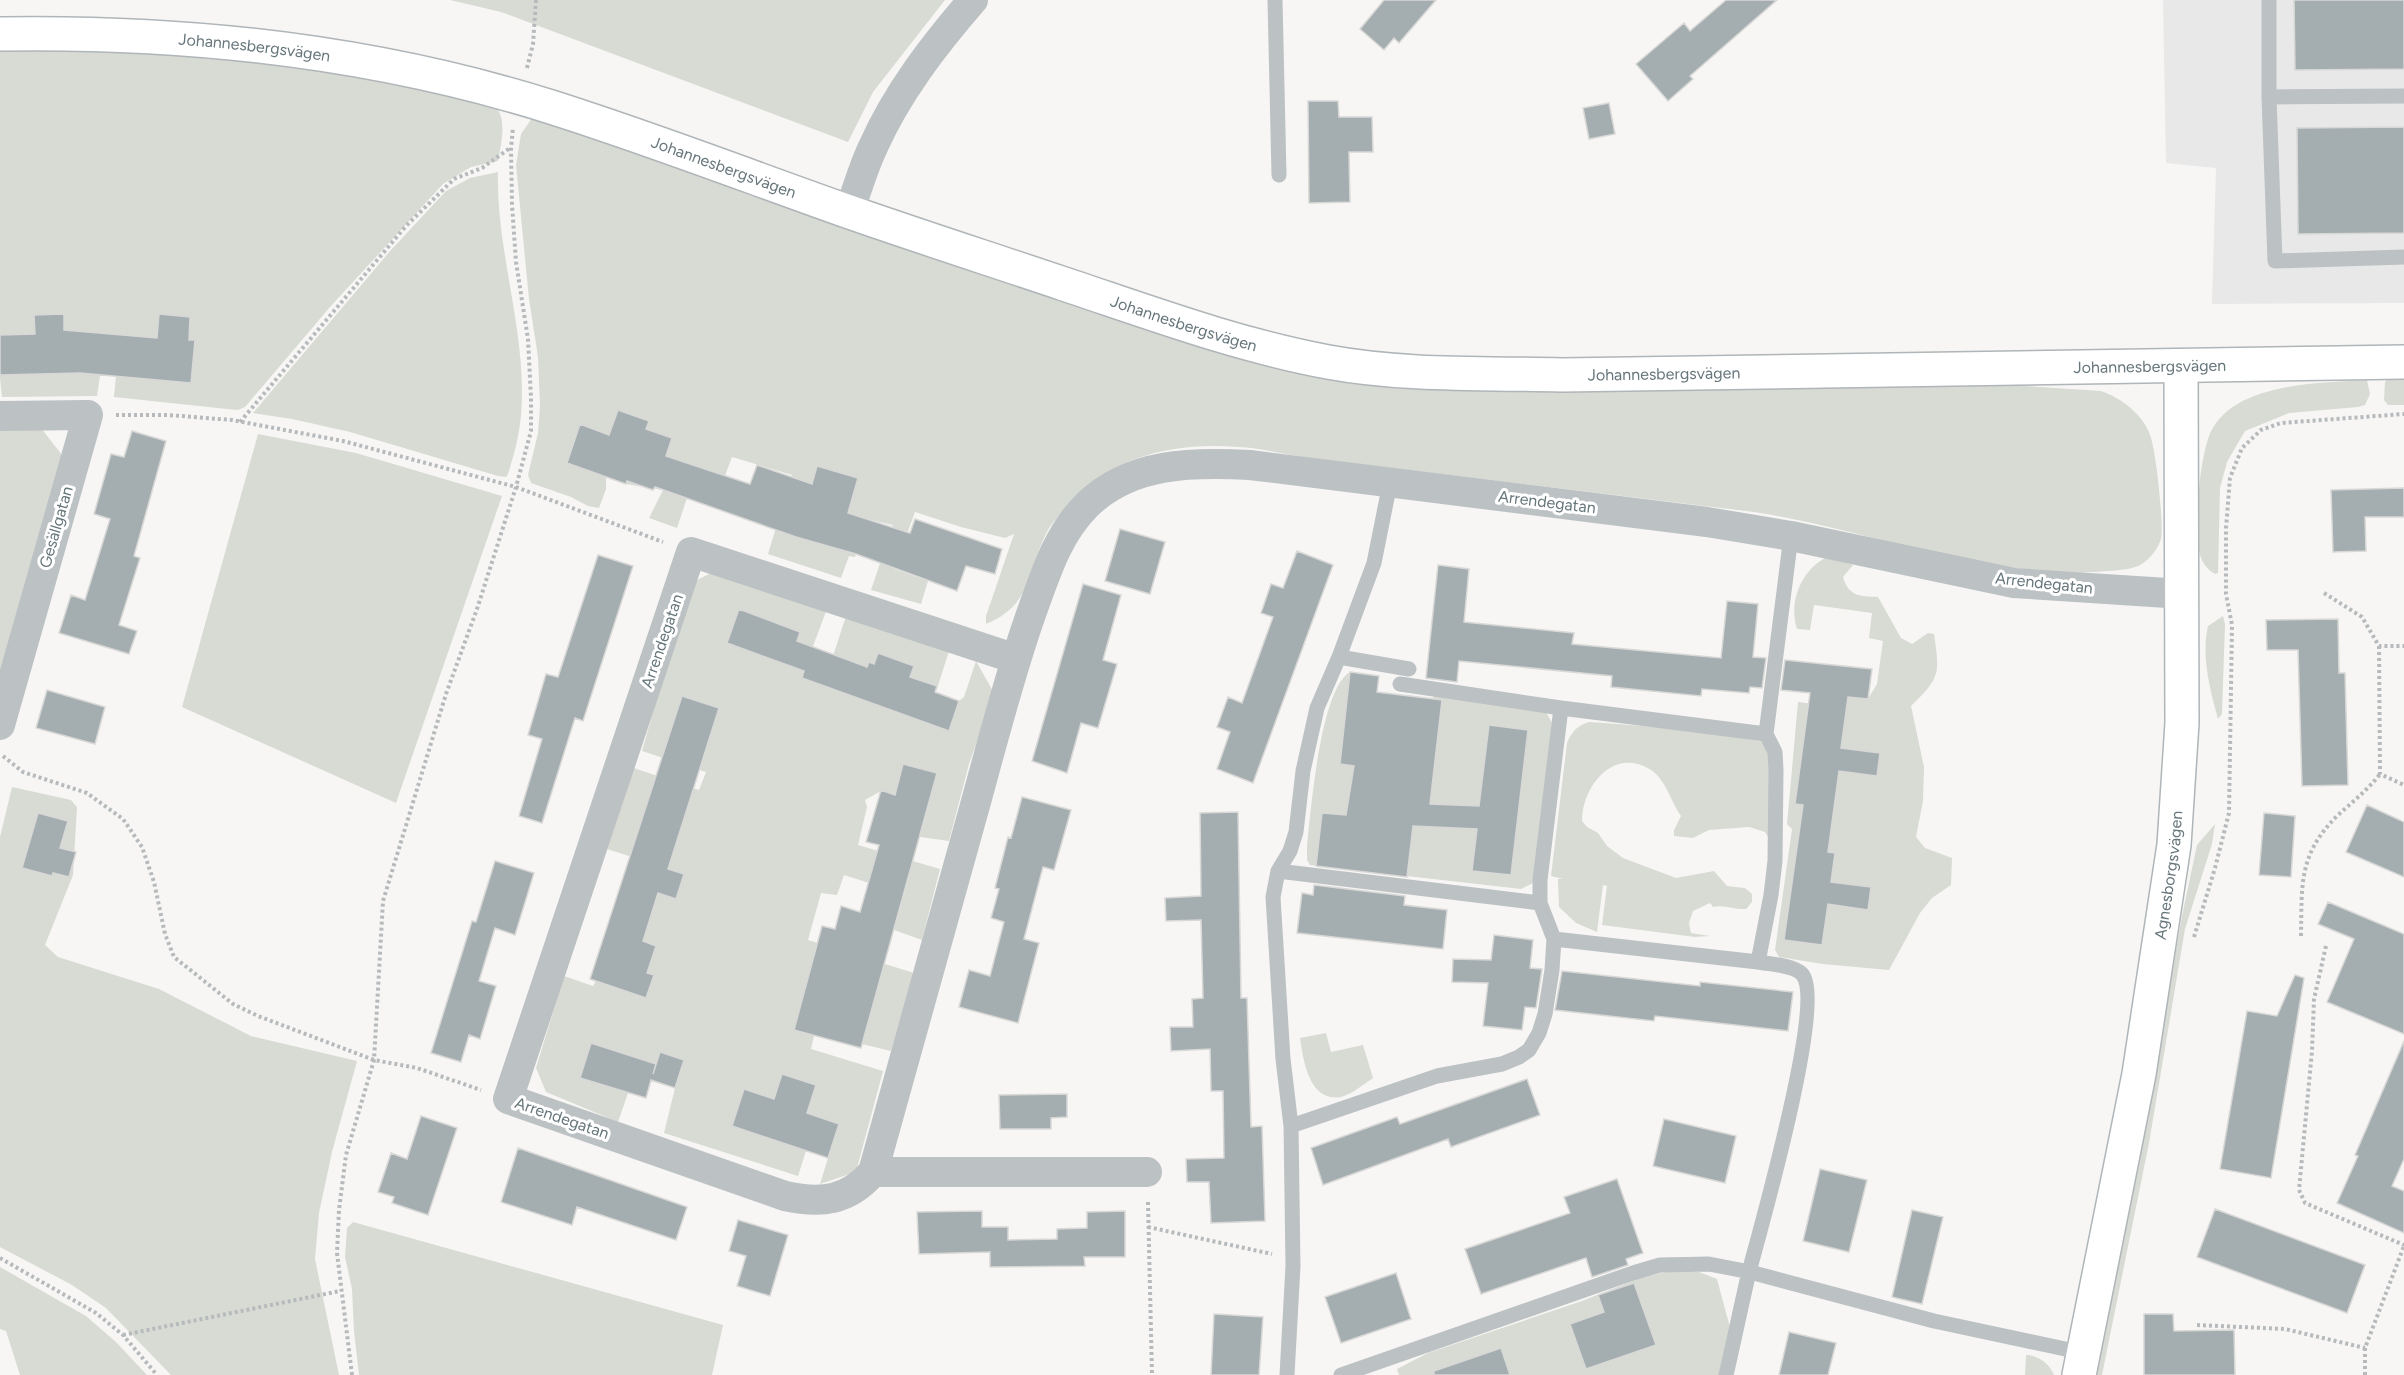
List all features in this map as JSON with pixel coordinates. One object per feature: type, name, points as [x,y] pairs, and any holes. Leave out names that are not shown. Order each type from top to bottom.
[{"type":"street","points":[[849,212],[872,148],[897,100],[922,62],[973,0]]},
{"type":"street","name":"Johannesbergsvägen","points":[[0,34],[113,34],[191,38],[266,46],[355,60],[445,79],[548,106],[849,212],[1224,337],[1333,363],[1441,372],[1562,375],[2404,362]]},
{"type":"street","name":"Agnesborgsvägen","points":[[2081,1364],[2139,1074],[2172,855],[2182,723],[2181,366]]},
{"type":"street","points":[[0,416],[88,415]]},
{"type":"street","name":"Gesällgatan","points":[[0,725],[88,415]]},
{"type":"street","name":"Arrendegatan","points":[[691,552],[508,1099],[777,1193],[807,1201],[827,1200],[847,1194],[863,1183],[873,1172],[1016,659],[1050,560],[1066,529],[1088,504],[1110,487],[1137,474],[1165,467],[1202,462],[1250,465],[1707,522],[1791,536],[2014,583],[2183,594]]},
{"type":"street","points":[[691,552],[1016,659]]},
{"type":"street","points":[[873,1172],[1147,1172]]},
{"type":"lane","points":[[1275,0],[1279,175]]},
{"type":"lane","points":[[2269,0],[2269,97],[2275,261],[2404,257]]},
{"type":"lane","points":[[2269,97],[2404,96]]},
{"type":"lane","points":[[1287,1375],[1293,1258],[1292,1126],[1281,1036],[1273,897],[1278,872],[1290,851],[1296,832],[1304,771],[1317,708],[1339,657],[1374,562],[1390,483]]},
{"type":"lane","points":[[1758,962],[1775,861],[1776,761],[1775,752],[1766,734],[1791,536]]},
{"type":"lane","points":[[1339,657],[1409,669]]},
{"type":"lane","points":[[1400,684],[1561,708],[1766,734]]},
{"type":"lane","points":[[1292,1126],[1437,1076],[1502,1064],[1529,1050],[1539,1033],[1545,1014],[1554,939],[1540,903],[1540,880],[1561,708]]},
{"type":"lane","points":[[1278,872],[1540,903]]},
{"type":"lane","points":[[1554,939],[1758,962],[1795,970],[1802,974],[1807,985],[1804,1037],[1794,1092],[1726,1375]]},
{"type":"lane","points":[[1341,1375],[1660,1265],[1709,1264],[1750,1272],[1934,1321],[2081,1364]]},
{"type":"path","points":[[352,1375],[340,1291],[337,1242],[339,1209],[346,1155],[374,1059],[380,934],[386,890],[446,694],[477,609],[516,487],[531,431],[528,339],[516,262],[511,148],[519,99],[533,44],[536,0]]},
{"type":"path","points":[[240,422],[406,226],[454,179],[482,168],[511,148]]},
{"type":"path","points":[[2191,948],[2229,813],[2232,625],[2226,594],[2226,528],[2230,478],[2242,448],[2261,430],[2281,423],[2404,414]]},
{"type":"path","points":[[88,415],[168,415],[240,422],[343,441],[516,487],[691,552]]},
{"type":"path","points":[[2301,936],[2301,882],[2304,868],[2315,844],[2335,818],[2372,785],[2380,774],[2379,646],[2362,617],[2324,593]]},
{"type":"path","points":[[2379,646],[2404,646]]},
{"type":"path","points":[[0,753],[23,772],[87,793],[123,819],[142,847],[154,882],[165,934],[174,957],[233,1004],[258,1016],[374,1059],[417,1068],[508,1099]]},
{"type":"path","points":[[2380,774],[2404,785]]},
{"type":"path","points":[[2326,946],[2314,999],[2312,1051],[2299,1190],[2304,1203],[2404,1245],[2365,1348],[2365,1375]]},
{"type":"path","points":[[1147,1172],[1152,1375]]},
{"type":"path","points":[[1148,1227],[1293,1258]]},
{"type":"path","points":[[0,1258],[96,1313],[123,1335],[158,1375]]},
{"type":"path","points":[[123,1335],[340,1291]]},
{"type":"path","points":[[2197,1325],[2285,1329],[2365,1348]]},
{"type":"shaded area","points":[[450,0],[945,0],[873,92],[848,142],[501,12]]},
{"type":"shaded area","points":[[2163,0],[2404,0],[2404,303],[2212,304],[2216,168],[2166,163]]},
{"type":"shaded area","points":[[0,47],[138,51],[289,65],[358,76],[494,105],[502,124],[498,161],[471,167],[443,184],[330,307],[245,407],[238,410],[114,397],[116,376],[100,376],[97,396],[2,397],[0,378]]},
{"type":"shaded area","points":[[532,118],[1270,363],[1995,384],[2101,391],[2130,408],[2147,427],[2155,455],[2159,487],[2161,539],[2149,558],[2133,568],[2093,572],[2051,572],[1965,560],[1838,529],[1754,512],[1310,458],[1265,450],[1214,446],[1191,447],[1168,450],[1124,464],[1085,488],[1052,523],[1041,544],[1021,596],[1002,616],[986,624],[986,616],[1014,534],[1005,538],[915,512],[894,569],[928,581],[921,604],[871,590],[893,525],[867,519],[855,557],[849,556],[841,578],[768,554],[792,475],[732,457],[725,476],[689,464],[678,494],[687,498],[677,528],[649,518],[663,490],[626,484],[606,476],[606,489],[599,508],[588,506],[571,497],[531,483],[528,475],[538,433],[540,406],[538,357],[529,299],[516,165],[521,134]]},
{"type":"shaded area","points":[[498,172],[502,233],[516,324],[522,385],[519,431],[506,477],[350,432],[253,413],[391,250],[446,191],[470,178]]},
{"type":"shaded area","points":[[2404,378],[2404,405],[2388,405],[2384,400],[2385,382],[2388,379]]},
{"type":"shaded area","points":[[2367,380],[2370,394],[2365,405],[2289,413],[2245,431],[2227,462],[2220,488],[2218,573],[2215,574],[2204,564],[2199,551],[2198,511],[2205,449],[2218,420],[2234,406],[2254,396],[2277,389],[2325,382]]},
{"type":"shaded area","points":[[41,428],[62,455],[0,675],[0,429]]},
{"type":"shaded area","points":[[258,434],[356,453],[502,496],[396,803],[182,707]]},
{"type":"shaded area","points":[[1829,556],[1853,565],[1843,577],[1845,584],[1852,592],[1861,596],[1878,597],[1901,638],[1912,644],[1928,633],[1934,634],[1936,674],[1928,689],[1911,706],[1924,767],[1923,801],[1916,837],[1925,848],[1952,858],[1951,885],[1932,898],[1920,913],[1889,970],[1779,957],[1775,950],[1792,829],[1787,824],[1798,702],[1837,707],[1839,696],[1868,699],[1877,684],[1883,641],[1869,638],[1872,613],[1814,605],[1810,630],[1797,629],[1794,607],[1800,586],[1811,569]]},
{"type":"shaded area","points":[[719,569],[827,609],[813,646],[833,656],[846,616],[949,651],[936,692],[959,701],[964,697],[976,661],[994,693],[969,764],[949,841],[920,837],[937,773],[904,764],[895,795],[881,791],[865,800],[867,807],[858,845],[940,869],[922,940],[894,930],[909,877],[873,867],[869,883],[844,875],[837,895],[821,893],[808,940],[914,973],[891,1051],[862,1044],[860,1048],[821,1037],[815,1032],[811,1049],[883,1071],[856,1172],[820,1184],[828,1158],[806,1151],[798,1176],[664,1133],[675,1088],[651,1081],[646,1098],[628,1093],[618,1122],[546,1092],[536,1068],[564,976],[593,986],[596,981],[590,979],[617,898],[654,864],[607,849],[634,768],[699,790],[706,772],[642,751],[693,582]]},
{"type":"shaded area","points":[[2223,616],[2225,624],[2222,714],[2218,719],[2209,684],[2205,649],[2208,626]]},
{"type":"shaded area","points":[[1350,672],[1340,764],[1433,774],[1442,700],[1433,698],[1434,695],[1546,712],[1552,723],[1533,883],[1521,889],[1310,865],[1307,860],[1307,846],[1314,780],[1324,725],[1331,701],[1340,683]]},
{"type":"shaded area","points":[[1589,722],[1678,729],[1744,738],[1766,742],[1771,750],[1773,845],[1765,832],[1749,827],[1709,830],[1693,838],[1674,836],[1674,830],[1681,816],[1661,779],[1651,770],[1637,764],[1625,763],[1613,766],[1603,773],[1594,783],[1583,808],[1582,821],[1598,833],[1607,846],[1623,858],[1676,878],[1714,871],[1727,886],[1745,888],[1752,894],[1752,902],[1746,909],[1713,907],[1710,903],[1693,911],[1689,923],[1691,933],[1710,936],[1695,937],[1602,925],[1607,886],[1603,885],[1597,932],[1576,923],[1559,907],[1558,879],[1563,879],[1551,876],[1567,743],[1575,730]]},
{"type":"shaded area","points":[[12,787],[71,800],[77,807],[73,875],[45,945],[58,957],[159,989],[251,1036],[357,1061],[332,1152],[319,1213],[315,1259],[339,1375],[171,1375],[106,1308],[72,1285],[0,1247],[0,837]]},
{"type":"shaded area","points":[[2215,824],[2212,844],[2185,929],[2149,1143],[2102,1375],[2095,1375],[2143,1139],[2182,916],[2197,845]]},
{"type":"shaded area","points":[[1326,1033],[1331,1052],[1363,1045],[1373,1078],[1345,1096],[1330,1097],[1322,1093],[1315,1087],[1306,1067],[1300,1038]]},
{"type":"shaded area","points":[[353,1222],[723,1325],[712,1375],[359,1375],[352,1289],[345,1257],[347,1228]]},
{"type":"shaded area","points":[[0,1267],[86,1316],[116,1342],[147,1375],[20,1375],[6,1331],[0,1329]]},
{"type":"shaded area","points":[[1676,1269],[1699,1272],[1717,1279],[1732,1335],[1723,1375],[1399,1375],[1397,1369],[1428,1353],[1582,1301],[1635,1280]]},
{"type":"shaded area","points":[[2026,1355],[2043,1361],[2054,1375],[2025,1375]]},
{"type":"building","points":[[1384,0],[1436,0],[1399,43],[1394,38],[1384,50],[1360,29]]},
{"type":"building","points":[[1726,0],[1777,0],[1690,76],[1693,79],[1668,101],[1636,64],[1684,23],[1690,31]]},
{"type":"building","points":[[2294,0],[2404,0],[2404,69],[2295,70]]},
{"type":"building","points":[[1308,101],[1338,101],[1339,117],[1372,117],[1373,152],[1349,152],[1350,202],[1309,203]]},
{"type":"building","points":[[1609,103],[1615,134],[1589,139],[1583,108]]},
{"type":"building","points":[[2404,127],[2404,233],[2298,234],[2297,128]]},
{"type":"building","points":[[64,314],[64,330],[157,338],[159,314],[190,317],[189,340],[195,340],[191,383],[80,373],[0,375],[0,335],[35,334],[34,315]]},
{"type":"building","points":[[618,410],[649,421],[646,429],[672,438],[666,456],[750,484],[757,465],[812,484],[817,466],[858,478],[848,513],[910,533],[915,519],[1002,549],[995,574],[966,566],[957,591],[856,554],[796,537],[655,487],[653,490],[627,481],[626,484],[567,463],[580,424],[609,435]]},
{"type":"building","points":[[132,431],[166,441],[134,556],[140,558],[119,625],[137,631],[129,654],[59,633],[71,595],[85,600],[110,519],[94,514],[111,454],[124,457]]},
{"type":"building","points":[[2404,488],[2404,517],[2365,517],[2366,551],[2333,552],[2331,490]]},
{"type":"building","points":[[1120,529],[1165,542],[1150,594],[1105,581]]},
{"type":"building","points":[[1297,551],[1333,565],[1253,783],[1217,769],[1230,732],[1217,727],[1228,697],[1242,703],[1273,617],[1261,613],[1271,584],[1283,588]]},
{"type":"building","points":[[598,555],[633,566],[583,721],[575,718],[542,823],[519,816],[542,739],[528,735],[546,674],[558,677]]},
{"type":"building","points":[[1438,565],[1469,569],[1464,622],[1574,633],[1572,644],[1721,658],[1727,601],[1758,604],[1753,657],[1766,658],[1762,688],[1750,687],[1749,693],[1702,689],[1701,696],[1611,687],[1612,676],[1459,661],[1457,682],[1426,678]]},
{"type":"building","points":[[1083,584],[1121,595],[1103,660],[1117,664],[1098,728],[1081,723],[1067,773],[1032,761]]},
{"type":"building","points":[[739,609],[800,632],[797,641],[867,667],[869,662],[874,664],[878,653],[914,666],[910,677],[937,686],[935,692],[959,701],[949,731],[802,678],[804,671],[727,643]]},
{"type":"building","points":[[2338,619],[2339,673],[2345,673],[2348,785],[2302,786],[2298,650],[2267,650],[2266,620]]},
{"type":"building","points":[[1785,660],[1872,669],[1868,699],[1848,697],[1841,748],[1880,753],[1877,776],[1839,771],[1828,852],[1835,853],[1831,882],[1871,887],[1868,910],[1828,904],[1822,945],[1784,940],[1803,805],[1795,804],[1810,693],[1781,690]]},
{"type":"building","points":[[1350,672],[1379,676],[1377,692],[1442,700],[1430,804],[1479,806],[1489,725],[1528,730],[1511,875],[1472,871],[1477,829],[1413,826],[1407,877],[1316,866],[1322,813],[1346,815],[1354,766],[1340,764]]},
{"type":"building","points":[[47,690],[105,707],[95,744],[36,728]]},
{"type":"building","points":[[682,696],[719,708],[668,869],[684,874],[676,899],[658,893],[643,941],[656,946],[647,973],[654,975],[646,998],[590,979]]},
{"type":"building","points":[[903,764],[937,773],[861,1048],[794,1030],[822,926],[835,929],[841,906],[860,912],[879,845],[866,842],[881,790],[895,795]]},
{"type":"building","points":[[1022,797],[1071,810],[1054,870],[1043,867],[1024,939],[1039,943],[1018,1023],[959,1007],[969,970],[990,976],[1004,922],[991,918],[999,889],[995,888],[1008,837],[1011,838]]},
{"type":"building","points":[[2367,805],[2404,822],[2404,877],[2346,852]]},
{"type":"building","points":[[1238,812],[1241,998],[1247,998],[1251,1127],[1262,1126],[1265,1221],[1211,1223],[1209,1182],[1187,1182],[1186,1159],[1224,1158],[1223,1091],[1211,1091],[1210,1049],[1171,1051],[1170,1027],[1193,1027],[1192,999],[1203,998],[1201,920],[1166,921],[1165,898],[1201,896],[1200,813]]},
{"type":"building","points":[[38,813],[68,821],[60,848],[76,852],[69,877],[53,873],[52,876],[22,868]]},
{"type":"building","points":[[2264,813],[2295,816],[2291,877],[2259,875]]},
{"type":"building","points":[[495,861],[534,873],[515,935],[495,928],[479,981],[496,986],[480,1039],[469,1035],[461,1062],[431,1053],[472,921],[476,922]]},
{"type":"building","points":[[1314,885],[1405,896],[1404,905],[1447,910],[1443,949],[1297,933],[1302,893],[1313,895]]},
{"type":"building","points":[[2328,902],[2404,934],[2404,1034],[2327,1002],[2354,939],[2318,924]]},
{"type":"building","points":[[1494,935],[1533,940],[1530,968],[1542,969],[1536,1008],[1525,1007],[1522,1030],[1483,1026],[1488,983],[1452,982],[1453,959],[1491,960]]},
{"type":"building","points":[[1562,971],[1700,986],[1700,982],[1793,992],[1788,1031],[1655,1016],[1654,1021],[1555,1010]]},
{"type":"building","points":[[2295,975],[2304,978],[2271,1178],[2220,1169],[2247,1011],[2277,1016]]},
{"type":"building","points":[[2404,1041],[2404,1159],[2392,1186],[2404,1191],[2404,1233],[2337,1203]]},
{"type":"building","points":[[591,1043],[656,1064],[653,1074],[660,1052],[684,1060],[675,1088],[651,1080],[646,1098],[580,1078]]},
{"type":"building","points":[[782,1074],[816,1085],[807,1113],[839,1124],[828,1158],[732,1126],[744,1089],[774,1099]]},
{"type":"building","points":[[1527,1079],[1540,1115],[1451,1147],[1448,1139],[1323,1185],[1311,1148],[1397,1117],[1400,1124]]},
{"type":"building","points":[[1067,1094],[1067,1117],[1051,1118],[1051,1129],[1000,1129],[999,1095]]},
{"type":"building","points":[[421,1116],[457,1128],[428,1215],[392,1203],[394,1197],[378,1192],[391,1153],[407,1159]]},
{"type":"building","points":[[1664,1119],[1736,1136],[1725,1183],[1653,1166]]},
{"type":"building","points":[[518,1148],[687,1207],[676,1240],[577,1207],[572,1225],[501,1202]]},
{"type":"building","points":[[1820,1169],[1867,1180],[1849,1252],[1803,1241]]},
{"type":"building","points":[[1617,1179],[1643,1253],[1626,1259],[1628,1265],[1592,1277],[1586,1258],[1481,1294],[1465,1249],[1570,1213],[1564,1197]]},
{"type":"building","points":[[2215,1209],[2365,1265],[2347,1313],[2197,1257]]},
{"type":"building","points":[[1912,1210],[1943,1217],[1922,1304],[1892,1297]]},
{"type":"building","points":[[982,1211],[982,1227],[1008,1227],[1008,1240],[1057,1239],[1057,1229],[1087,1228],[1087,1212],[1125,1211],[1125,1257],[1084,1257],[1085,1266],[990,1267],[990,1252],[919,1254],[917,1212]]},
{"type":"building","points":[[738,1220],[788,1235],[770,1296],[737,1286],[746,1256],[729,1251]]},
{"type":"building","points":[[1396,1273],[1411,1319],[1341,1343],[1325,1297]]},
{"type":"building","points":[[1634,1283],[1656,1345],[1586,1369],[1570,1324],[1604,1312],[1598,1295]]},
{"type":"building","points":[[1214,1314],[1263,1317],[1259,1375],[1211,1375]]},
{"type":"building","points":[[2144,1314],[2173,1314],[2174,1331],[2234,1330],[2235,1375],[2144,1375]]},
{"type":"building","points":[[1789,1332],[1836,1343],[1828,1375],[1779,1375]]},
{"type":"building","points":[[1501,1348],[1510,1375],[1434,1375],[1434,1371]]}]
